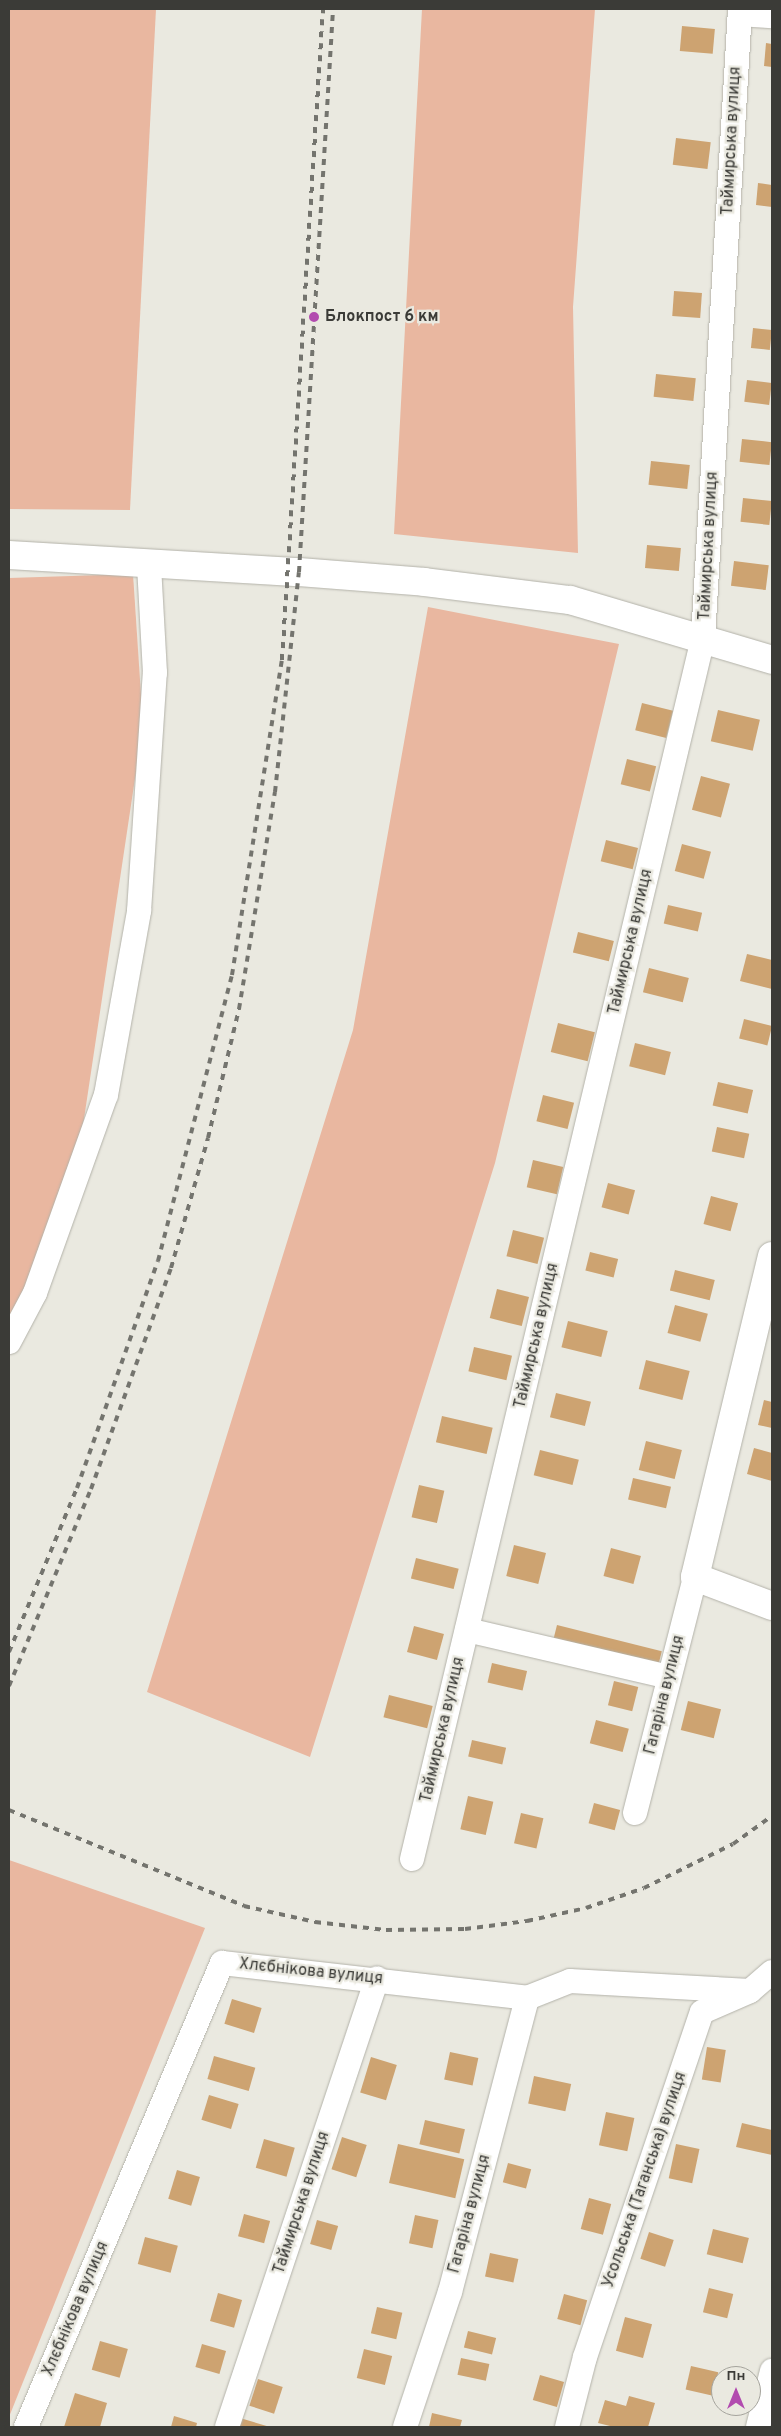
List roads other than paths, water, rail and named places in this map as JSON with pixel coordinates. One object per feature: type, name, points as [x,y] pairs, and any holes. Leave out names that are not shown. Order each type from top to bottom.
[{"type":"main road","points":[[9,555],[425,582],[570,600],[772,660]]},
{"type":"main road","points":[[772,1256],[694,1577],[772,1606]]},
{"type":"street","points":[[740,11],[772,16]]},
{"type":"street","name":"Таймирська вулиця","points":[[412,1859],[703,638],[740,11]]},
{"type":"street","points":[[9,1342],[36,1292],[106,1095],[110,1076],[139,911],[155,673],[149,564]]},
{"type":"street","name":"Гагаріна вулиця","points":[[635,1813],[694,1577]]},
{"type":"street","points":[[467,1630],[669,1677]]},
{"type":"street","name":"Хлєбнікова вулиця","points":[[26,2427],[222,1963],[377,1978],[527,1998],[570,1981],[750,1991]]},
{"type":"street","name":"Усольська (Таганська) вулиця","points":[[567,2427],[585,2357],[702,2012],[750,1991],[772,1972]]},
{"type":"street","name":"Таймирська вулиця","points":[[227,2427],[377,1978]]},
{"type":"street","name":"Гагаріна вулиця","points":[[405,2427],[450,2292],[527,1998]]},
{"type":"street","points":[[758,2427],[772,2371]]},
{"type":"railway","points":[[9,1652],[77,1488],[158,1261],[232,975],[282,660],[323,9]]},
{"type":"railway","points":[[9,1686],[91,1489],[171,1268],[208,1138],[239,1009],[275,792],[299,572],[333,9]]},
{"type":"railway","points":[[9,1810],[244,1906],[315,1922],[386,1930],[465,1929],[527,1921],[586,1908],[644,1888],[733,1844],[772,1816]]},
{"type":"place","name":"Блокпост 6 км","points":[[314,317]]}]
